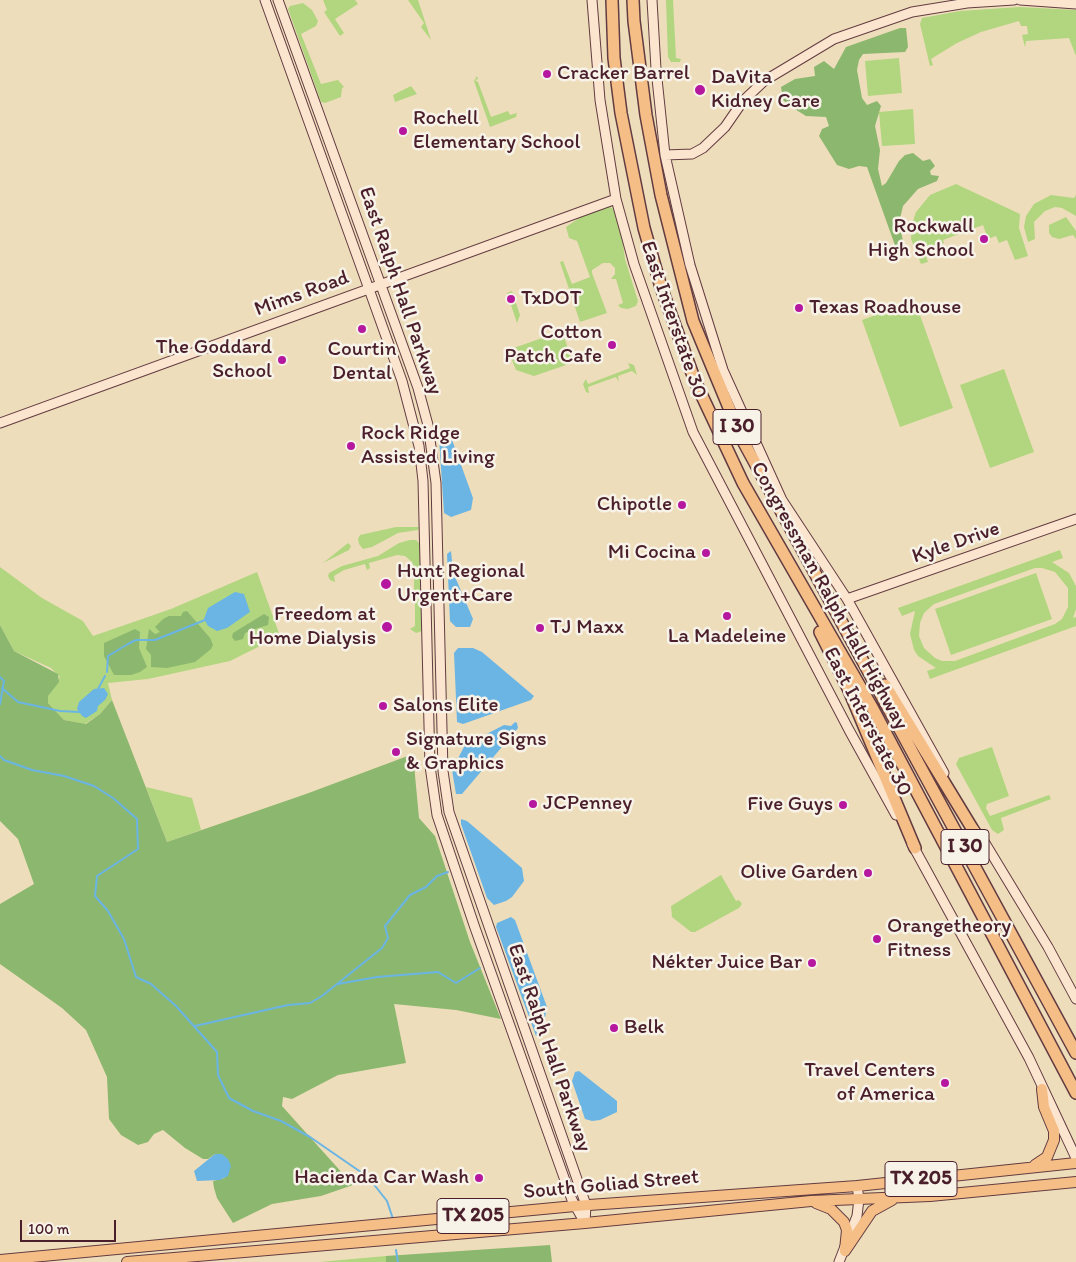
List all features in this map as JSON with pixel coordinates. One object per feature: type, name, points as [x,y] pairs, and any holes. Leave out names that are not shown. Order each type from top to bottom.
[{"type":"highway","points":[[607,0],[610,52],[621,113]]},
{"type":"highway","name":"Congressman Ralph Hall Highway","points":[[612,0],[614,58],[621,113],[644,228],[661,287],[684,353],[743,483],[873,709],[1076,1093]]},
{"type":"highway","name":"Congressman Ralph Hall Highway","points":[[633,0],[646,115],[661,195],[693,321],[742,439],[1076,1053]]},
{"type":"highway","points":[[640,0],[649,108],[659,167],[661,195]]},
{"type":"highway","points":[[786,560],[848,688],[915,848]]},
{"type":"highway","points":[[853,642],[873,666],[920,740],[975,833]]},
{"type":"main road","name":"East Ralph Hall Parkway","points":[[265,0],[402,381],[419,446],[423,489],[430,766],[437,814],[474,925],[575,1206],[585,1224]]},
{"type":"main road","name":"East Ralph Hall Parkway","points":[[278,0],[418,388],[433,456],[436,482],[443,771],[449,812],[531,1052],[586,1205],[585,1224]]},
{"type":"main road","name":"East Interstate 30","points":[[592,0],[600,100],[616,200],[649,309],[697,442],[817,665],[849,730],[1029,1058],[1062,1132],[1076,1158]]},
{"type":"main road","name":"East Interstate 30","points":[[652,0],[656,68],[665,155],[690,264],[723,370],[782,500],[847,599],[938,760],[975,833],[985,843],[1048,947],[1076,999]]},
{"type":"main road","points":[[665,155],[692,154],[703,148],[725,128],[742,101],[764,81],[806,54],[834,39],[912,12],[967,3],[1014,0]]},
{"type":"main road","points":[[1020,0],[1076,4]]},
{"type":"main road","name":"Mims Road","points":[[0,423],[616,200]]},
{"type":"main road","name":"Kyle Drive","points":[[847,599],[1076,519]]},
{"type":"main road","points":[[437,814],[449,812]]},
{"type":"main road","points":[[474,925],[486,921]]},
{"type":"main road","points":[[521,1055],[531,1052]]},
{"type":"main road","points":[[1030,1168],[1047,1157],[1054,1140],[1054,1131],[1044,1107],[1042,1089]]},
{"type":"main road","points":[[537,1098],[547,1095]]},
{"type":"main road","points":[[1062,1132],[1076,1143]]},
{"type":"main road","name":"South Goliad Street","points":[[0,1260],[586,1205],[857,1186],[1076,1163]]},
{"type":"main road","name":"South Goliad Street","points":[[127,1262],[585,1224],[811,1201],[898,1197],[1076,1182]]},
{"type":"main road","points":[[845,1251],[855,1224],[859,1199],[857,1186]]},
{"type":"main road","points":[[657,1216],[661,1209],[721,1203],[724,1195]]},
{"type":"main road","points":[[839,1262],[872,1210],[898,1197]]},
{"type":"main road","points":[[811,1201],[830,1209],[844,1222],[847,1230],[845,1251]]},
{"type":"green space","points":[[323,0],[355,0],[358,4],[335,19],[344,33],[340,36],[324,12],[327,10]]},
{"type":"green space","points":[[408,0],[418,0],[431,40],[421,27],[424,23]]},
{"type":"green space","points":[[666,0],[673,0],[676,58],[681,59],[680,62],[671,62],[668,57]]},
{"type":"green space","points":[[303,3],[312,10],[318,21],[316,26],[301,34],[321,84],[338,80],[344,87],[342,88],[341,97],[325,103],[321,102],[288,9],[290,6]]},
{"type":"green space","points":[[1019,7],[1076,10],[1076,56],[1069,38],[1026,41],[1025,47],[1022,35],[1028,34],[1027,26],[1021,26],[1019,21],[981,32],[957,43],[931,59],[933,65],[930,66],[920,24],[922,18],[960,11]]},
{"type":"green space","points":[[900,28],[906,28],[908,47],[905,52],[863,54],[859,60],[857,70],[862,98],[867,105],[877,101],[881,106],[875,126],[880,150],[878,169],[882,186],[886,183],[899,161],[905,155],[913,153],[923,161],[930,159],[935,166],[930,171],[931,175],[939,176],[937,181],[918,189],[903,206],[899,223],[905,250],[897,251],[867,167],[859,166],[849,169],[837,165],[819,136],[822,129],[829,126],[826,117],[806,116],[790,106],[783,100],[781,87],[795,79],[815,76],[814,67],[824,61],[834,69],[846,47]]},
{"type":"green space","points":[[899,58],[902,93],[868,96],[865,61]]},
{"type":"green space","points":[[477,76],[478,79],[475,80],[478,82],[491,117],[508,111],[510,115],[517,113],[516,117],[490,127],[474,81]]},
{"type":"green space","points":[[411,86],[417,94],[395,102],[393,95]]},
{"type":"green space","points":[[913,109],[915,144],[882,146],[879,112]]},
{"type":"green space","points":[[956,184],[1020,214],[1019,228],[1028,256],[1015,260],[1007,240],[999,243],[996,236],[988,239],[983,225],[943,240],[944,243],[924,250],[928,262],[921,264],[911,239],[912,224],[916,212],[930,195]]},
{"type":"green space","points":[[1051,195],[1074,198],[1076,195],[1076,216],[1062,208],[1055,207],[1045,211],[1034,222],[1035,239],[1028,242],[1024,227],[1026,216],[1034,204]]},
{"type":"green space","points":[[597,206],[609,206],[616,211],[620,222],[625,259],[638,301],[636,306],[628,309],[621,308],[618,305],[623,303],[616,279],[611,279],[615,274],[615,268],[610,263],[603,263],[592,270],[592,273],[607,313],[580,322],[560,262],[563,261],[572,284],[590,277],[577,241],[569,238],[566,227]]},
{"type":"green space","points":[[1066,217],[1076,231],[1076,239],[1073,235],[1059,239],[1052,237],[1049,233],[1049,225]]},
{"type":"green space","points":[[512,291],[520,315],[517,323],[507,293]]},
{"type":"green space","points":[[915,301],[953,408],[900,427],[862,320]]},
{"type":"green space","points":[[562,331],[571,357],[569,364],[534,376],[516,370],[508,350]]},
{"type":"green space","points":[[628,363],[634,365],[637,375],[632,371],[618,376],[619,382],[616,377],[588,387],[589,393],[586,392],[583,384],[586,379],[588,384],[630,368]]},
{"type":"green space","points":[[1004,369],[1034,452],[990,468],[960,385]]},
{"type":"green space","points":[[396,527],[419,527],[418,530],[398,533],[372,547],[363,549],[359,544],[358,539],[360,535]]},
{"type":"green space","points":[[416,540],[420,544],[422,631],[416,633],[410,629],[415,626],[415,600],[409,600],[414,597],[414,568],[412,562],[405,556],[397,555],[369,563],[370,568],[367,570],[365,564],[344,570],[334,576],[335,582],[330,580],[328,576],[329,573],[342,566],[378,556],[399,543]]},
{"type":"green space","points":[[348,543],[351,546],[349,550],[323,563]]},
{"type":"green space","points":[[1060,550],[1063,558],[1052,562],[1069,573],[1076,586],[1076,609],[1073,618],[1076,617],[1076,626],[930,679],[927,671],[936,668],[918,656],[914,650],[910,634],[915,611],[902,616],[898,608]],"holes":[[[1035,568],[1055,572],[1068,588],[1068,607],[1062,619],[1055,624],[955,661],[942,661],[935,658],[924,648],[919,636],[920,623],[924,613],[934,604]]]},
{"type":"green space","points":[[0,567],[42,598],[83,621],[93,636],[171,609],[257,572],[280,636],[230,661],[148,679],[108,683],[112,700],[100,714],[85,724],[64,720],[48,703],[48,696],[60,677],[51,668],[14,651],[0,625]]},
{"type":"green space","points":[[1036,573],[1052,619],[951,655],[935,609]]},
{"type":"green space","points":[[187,611],[210,638],[213,645],[211,649],[195,662],[167,668],[151,667],[151,655],[146,649],[149,629],[155,634],[160,632],[155,627],[163,619],[169,616],[181,616],[183,612]]},
{"type":"green space","points":[[264,614],[269,617],[268,625],[245,633],[243,639],[235,641],[232,637],[233,633]]},
{"type":"green space","points":[[0,625],[14,651],[58,674],[59,682],[48,696],[48,703],[64,720],[86,724],[100,714],[112,700],[167,842],[306,794],[413,754],[419,818],[435,836],[470,942],[501,1019],[456,1010],[394,1004],[406,1063],[338,1075],[292,1099],[283,1097],[282,1106],[353,1185],[321,1196],[272,1204],[233,1223],[217,1198],[214,1188],[213,1181],[225,1178],[215,1154],[208,1159],[203,1159],[185,1148],[163,1130],[154,1134],[148,1142],[138,1145],[121,1135],[109,1119],[107,1077],[86,1030],[62,1008],[0,964],[0,904],[34,884],[18,839],[0,821]]},
{"type":"green space","points":[[135,629],[140,632],[139,648],[147,667],[131,675],[114,675],[104,656],[104,643]]},
{"type":"green space","points":[[992,747],[1009,796],[987,804],[986,808],[990,816],[1049,795],[1051,799],[1001,818],[1004,830],[998,834],[992,830],[956,764],[959,758]]},
{"type":"green space","points":[[146,787],[192,798],[201,830],[167,842]]},
{"type":"green space","points":[[721,875],[736,901],[739,900],[742,904],[739,908],[695,932],[691,932],[672,917],[671,906]]},
{"type":"green space","points":[[550,1245],[552,1262],[386,1262],[386,1256]]},
{"type":"green space","points":[[386,1256],[386,1262],[319,1262]]},
{"type":"water","points":[[442,435],[451,437],[473,498],[471,510],[451,517],[444,513],[439,438]]},
{"type":"water","points":[[451,551],[453,572],[473,619],[470,627],[456,627],[450,621],[447,554]]},
{"type":"water","points":[[235,592],[244,594],[250,612],[227,628],[217,631],[208,626],[204,619],[208,608]]},
{"type":"water","points":[[458,648],[473,648],[482,652],[534,696],[531,700],[463,724],[457,722],[454,653]]},
{"type":"water","points":[[104,688],[108,694],[105,700],[98,706],[97,711],[86,718],[82,716],[77,709],[79,702],[94,689]]},
{"type":"water","points":[[515,722],[518,728],[462,794],[456,794],[452,770],[465,745],[504,725],[511,726]]},
{"type":"water","points":[[461,819],[467,821],[522,868],[524,881],[512,897],[506,901],[494,905],[487,898],[461,824]]},
{"type":"water","points":[[511,917],[515,920],[547,1007],[542,1034],[539,1036],[536,1036],[496,927],[497,923]]},
{"type":"water","points":[[579,1071],[617,1101],[617,1112],[600,1120],[592,1121],[585,1119],[572,1081],[575,1072]]},
{"type":"water","points":[[215,1154],[222,1154],[228,1159],[231,1166],[228,1176],[220,1180],[197,1181],[194,1171]]},
{"type":"waterway","points":[[107,672],[108,656],[128,644],[136,640],[155,640],[205,620]]},
{"type":"waterway","points":[[98,689],[105,676]]},
{"type":"waterway","points":[[0,677],[4,681],[0,704]]},
{"type":"waterway","points":[[2,688],[18,702],[60,711],[79,712]]},
{"type":"waterway","points":[[0,756],[4,760],[32,770],[64,776],[94,786],[113,798],[137,819],[138,849],[97,876],[95,896],[108,911],[124,939],[136,977],[151,984],[176,1006],[217,1052],[218,1075],[229,1098],[253,1111],[281,1121],[310,1137],[368,1177],[387,1201],[393,1219]]},
{"type":"waterway","points":[[195,1026],[288,1005],[310,1003],[322,996],[382,948],[388,938],[385,926],[410,895],[426,887],[437,876],[448,872]]},
{"type":"waterway","points":[[338,984],[377,977],[438,972],[456,983],[480,968]]},
{"type":"waterway","points":[[396,1250],[398,1262]]},
{"type":"place","name":"Cracker Barrel","points":[[547,74]]},
{"type":"place","name":"DaVita Kidney Care","points":[[700,90]]},
{"type":"place","name":"Rochell Elementary School","points":[[403,131]]},
{"type":"place","name":"Rockwall High School","points":[[984,239]]},
{"type":"place","name":"TxDOT","points":[[511,299]]},
{"type":"place","name":"Texas Roadhouse","points":[[799,308]]},
{"type":"place","name":"Courtin Dental","points":[[362,329]]},
{"type":"place","name":"Cotton Patch Cafe","points":[[612,345]]},
{"type":"place","name":"The Goddard School","points":[[282,360]]},
{"type":"place","name":"Rock Ridge Assisted Living","points":[[351,446]]},
{"type":"place","name":"Chipotle","points":[[682,505]]},
{"type":"place","name":"Mi Cocina","points":[[706,553]]},
{"type":"place","name":"Hunt Regional Urgent+Care","points":[[386,584]]},
{"type":"place","name":"La Madeleine","points":[[727,616]]},
{"type":"place","name":"Freedom at Home Dialysis","points":[[387,627]]},
{"type":"place","name":"TJ Maxx","points":[[540,628]]},
{"type":"place","name":"Salons Elite","points":[[383,706]]},
{"type":"place","name":"Signature Signs & Graphics","points":[[396,752]]},
{"type":"place","name":"JCPenney","points":[[533,804]]},
{"type":"place","name":"Five Guys","points":[[843,805]]},
{"type":"place","name":"Olive Garden","points":[[868,873]]},
{"type":"place","name":"Orangetheory Fitness","points":[[877,939]]},
{"type":"place","name":"Nékter Juice Bar","points":[[812,963]]},
{"type":"place","name":"Belk","points":[[614,1028]]},
{"type":"place","name":"Travel Centers of America","points":[[945,1083]]},
{"type":"place","name":"Hacienda Car Wash","points":[[479,1178]]}]
